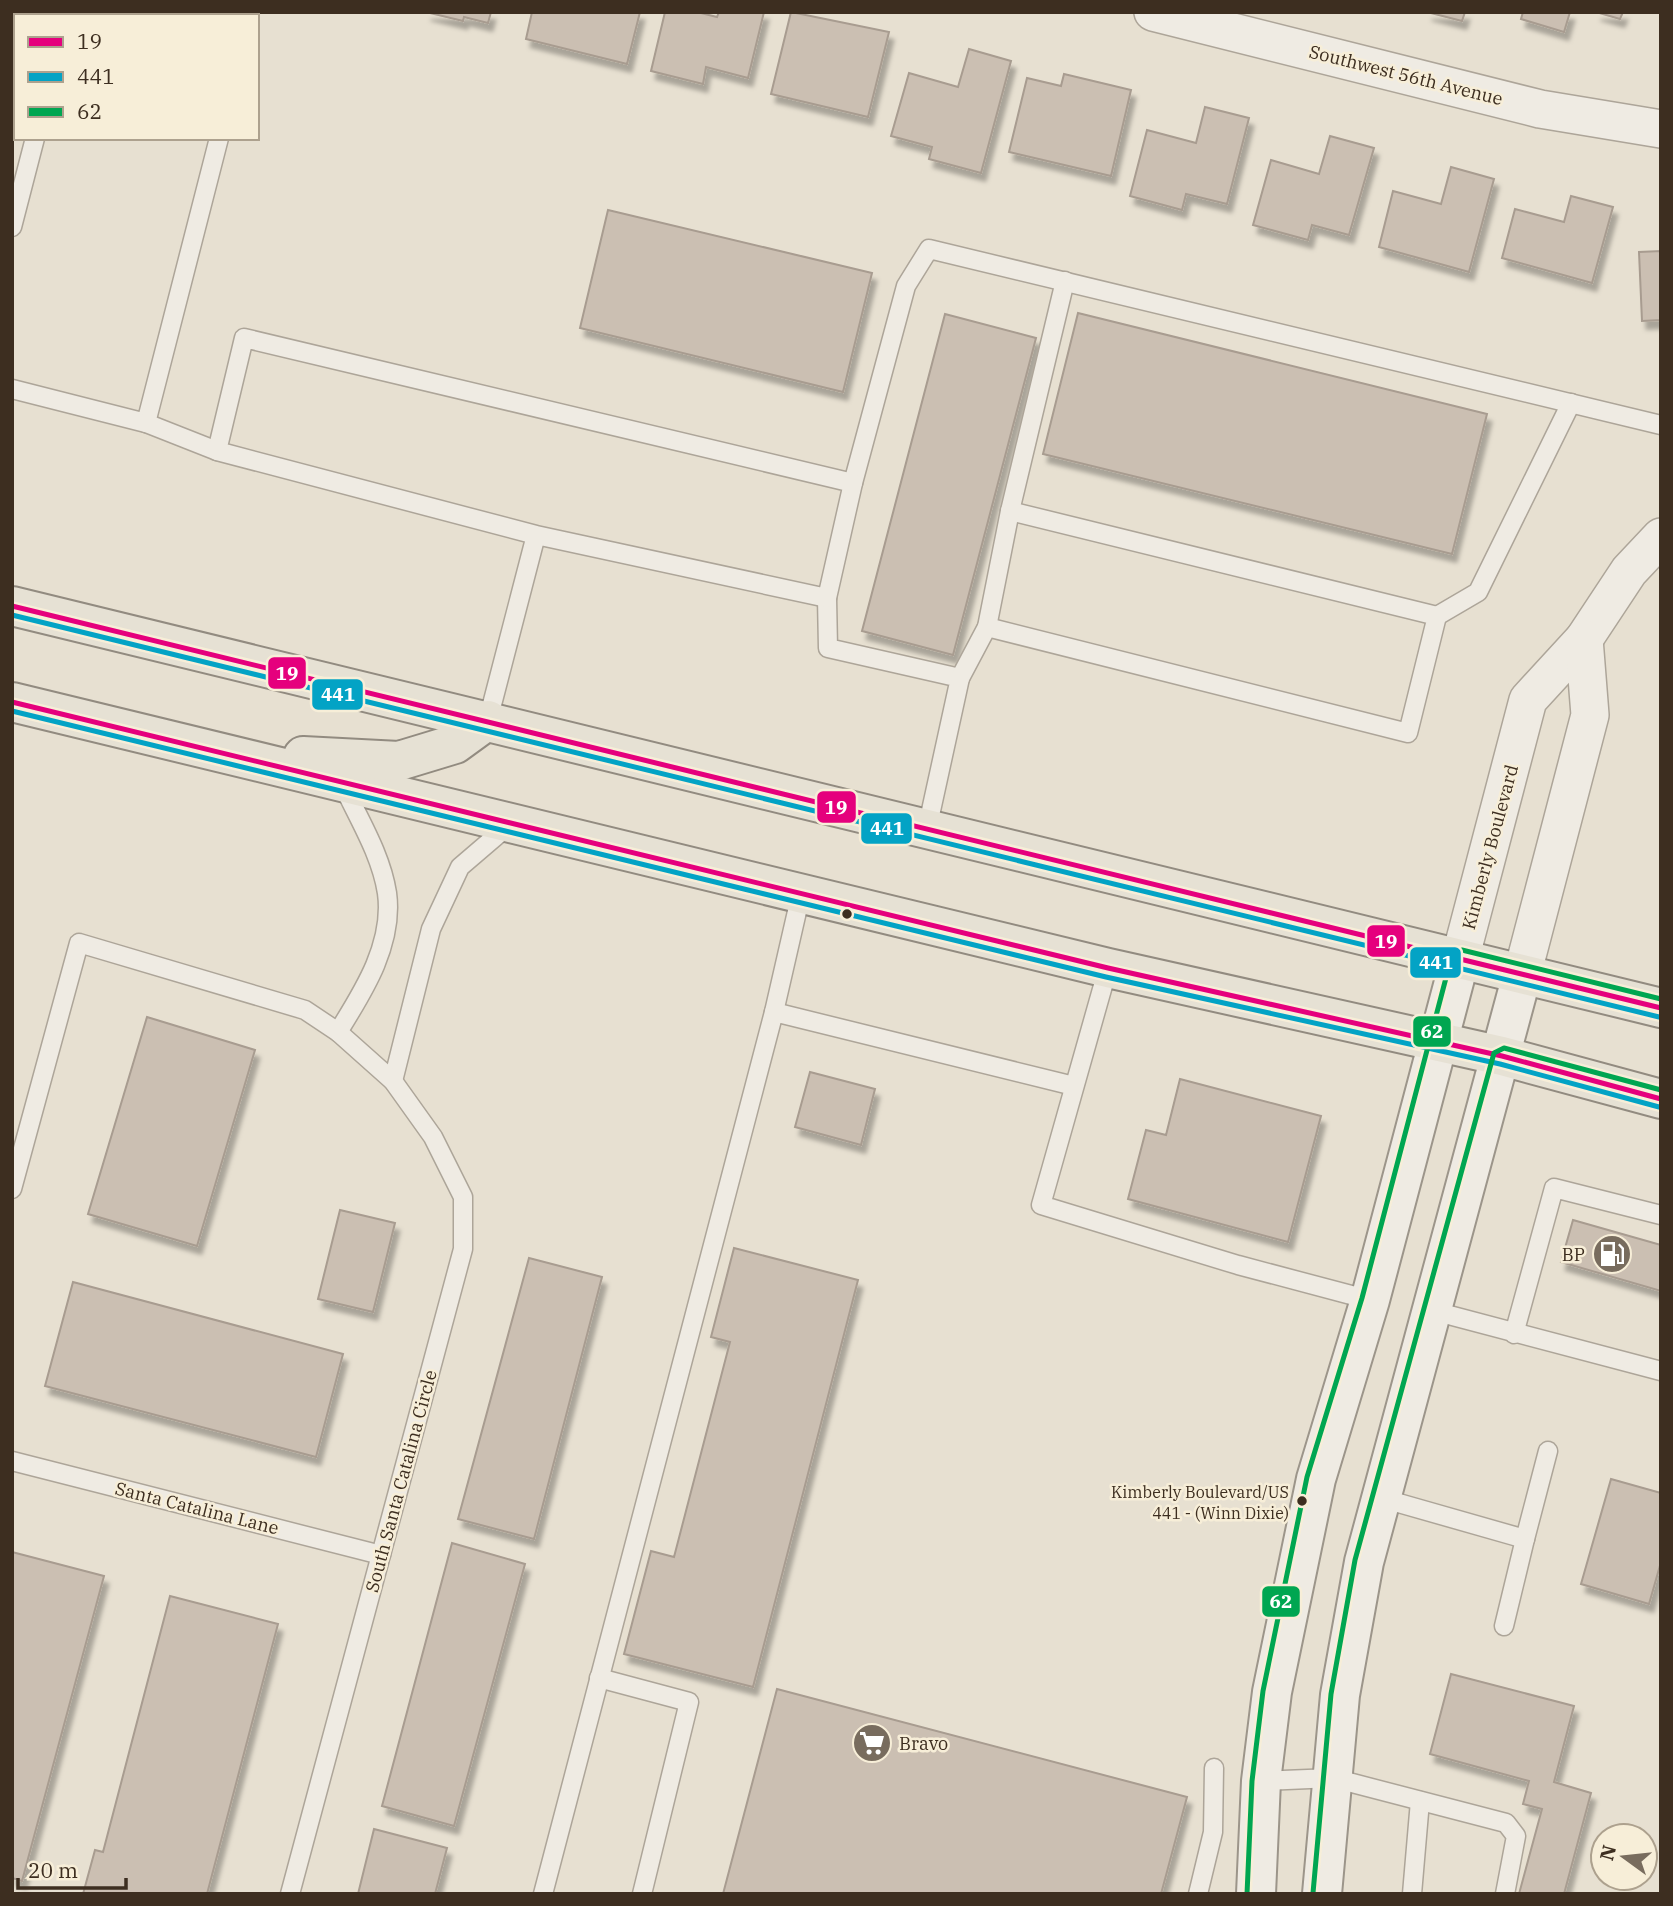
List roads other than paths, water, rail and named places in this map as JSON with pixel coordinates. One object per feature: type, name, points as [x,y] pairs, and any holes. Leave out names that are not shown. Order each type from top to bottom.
[{"type":"main road","points":[[12,606],[1661,1008]]},
{"type":"main road","points":[[12,702],[1108,968],[1502,1056],[1661,1099]]},
{"type":"main road","points":[[224,753],[398,761],[455,744],[488,720]]},
{"type":"street","name":"Southwest 56th Avenue","points":[[1153,12],[1276,27],[1540,109],[1661,130]]},
{"type":"street","name":"Kimberly Boulevard","points":[[1256,1894],[1261,1781],[1272,1692],[1316,1479],[1370,1300],[1528,700],[1584,639],[1629,570],[1661,537]]},
{"type":"street","points":[[1322,1894],[1345,1668],[1363,1562],[1430,1310],[1502,1056],[1590,715],[1584,639]]},
{"type":"lane","points":[[12,227],[34,140]]},
{"type":"lane","points":[[146,423],[218,140]]},
{"type":"lane","points":[[960,678],[828,648],[827,598],[853,483],[906,286],[929,249],[1661,425]]},
{"type":"lane","points":[[927,829],[960,678],[987,627],[1010,511],[1065,281]]},
{"type":"lane","points":[[217,451],[244,338],[853,483]]},
{"type":"lane","points":[[12,389],[146,423],[217,451],[536,535],[827,598]]},
{"type":"lane","points":[[1010,511],[1437,616],[1478,592],[1571,403]]},
{"type":"lane","points":[[488,720],[536,535]]},
{"type":"lane","points":[[987,627],[1408,733],[1437,616]]},
{"type":"lane","points":[[338,1032],[368,984],[384,939],[387,894],[375,852],[342,783]]},
{"type":"lane","points":[[393,1081],[430,929],[460,867],[511,823]]},
{"type":"lane","points":[[543,1894],[774,1012],[801,894]]},
{"type":"lane","name":"South Santa Catalina Circle","points":[[12,1189],[79,943],[305,1010],[338,1032],[393,1081],[433,1137],[463,1197],[463,1249],[290,1894]]},
{"type":"lane","points":[[1108,968],[1041,1205],[1238,1265],[1370,1300]]},
{"type":"lane","points":[[774,1012],[1074,1086]]},
{"type":"lane","points":[[1514,1334],[1553,1188],[1661,1215]]},
{"type":"lane","points":[[1430,1310],[1661,1371]]},
{"type":"lane","points":[[1504,1626],[1548,1451]]},
{"type":"lane","name":"Santa Catalina Lane","points":[[12,1461],[381,1555]]},
{"type":"lane","points":[[1381,1498],[1525,1539]]},
{"type":"lane","points":[[599,1678],[689,1702],[642,1894]]},
{"type":"lane","points":[[1198,1894],[1213,1832],[1214,1768]]},
{"type":"lane","points":[[1261,1781],[1333,1778],[1506,1823],[1516,1836],[1505,1894]]},
{"type":"lane","points":[[1412,1894],[1420,1801]]},
{"type":"place","name":"BP","points":[[1612,1254]]},
{"type":"place","name":"Kimberly Boulevard/US 441 - (Winn Dixie)","points":[[1302,1501]]},
{"type":"place","name":"Bravo","points":[[872,1743]]}]
